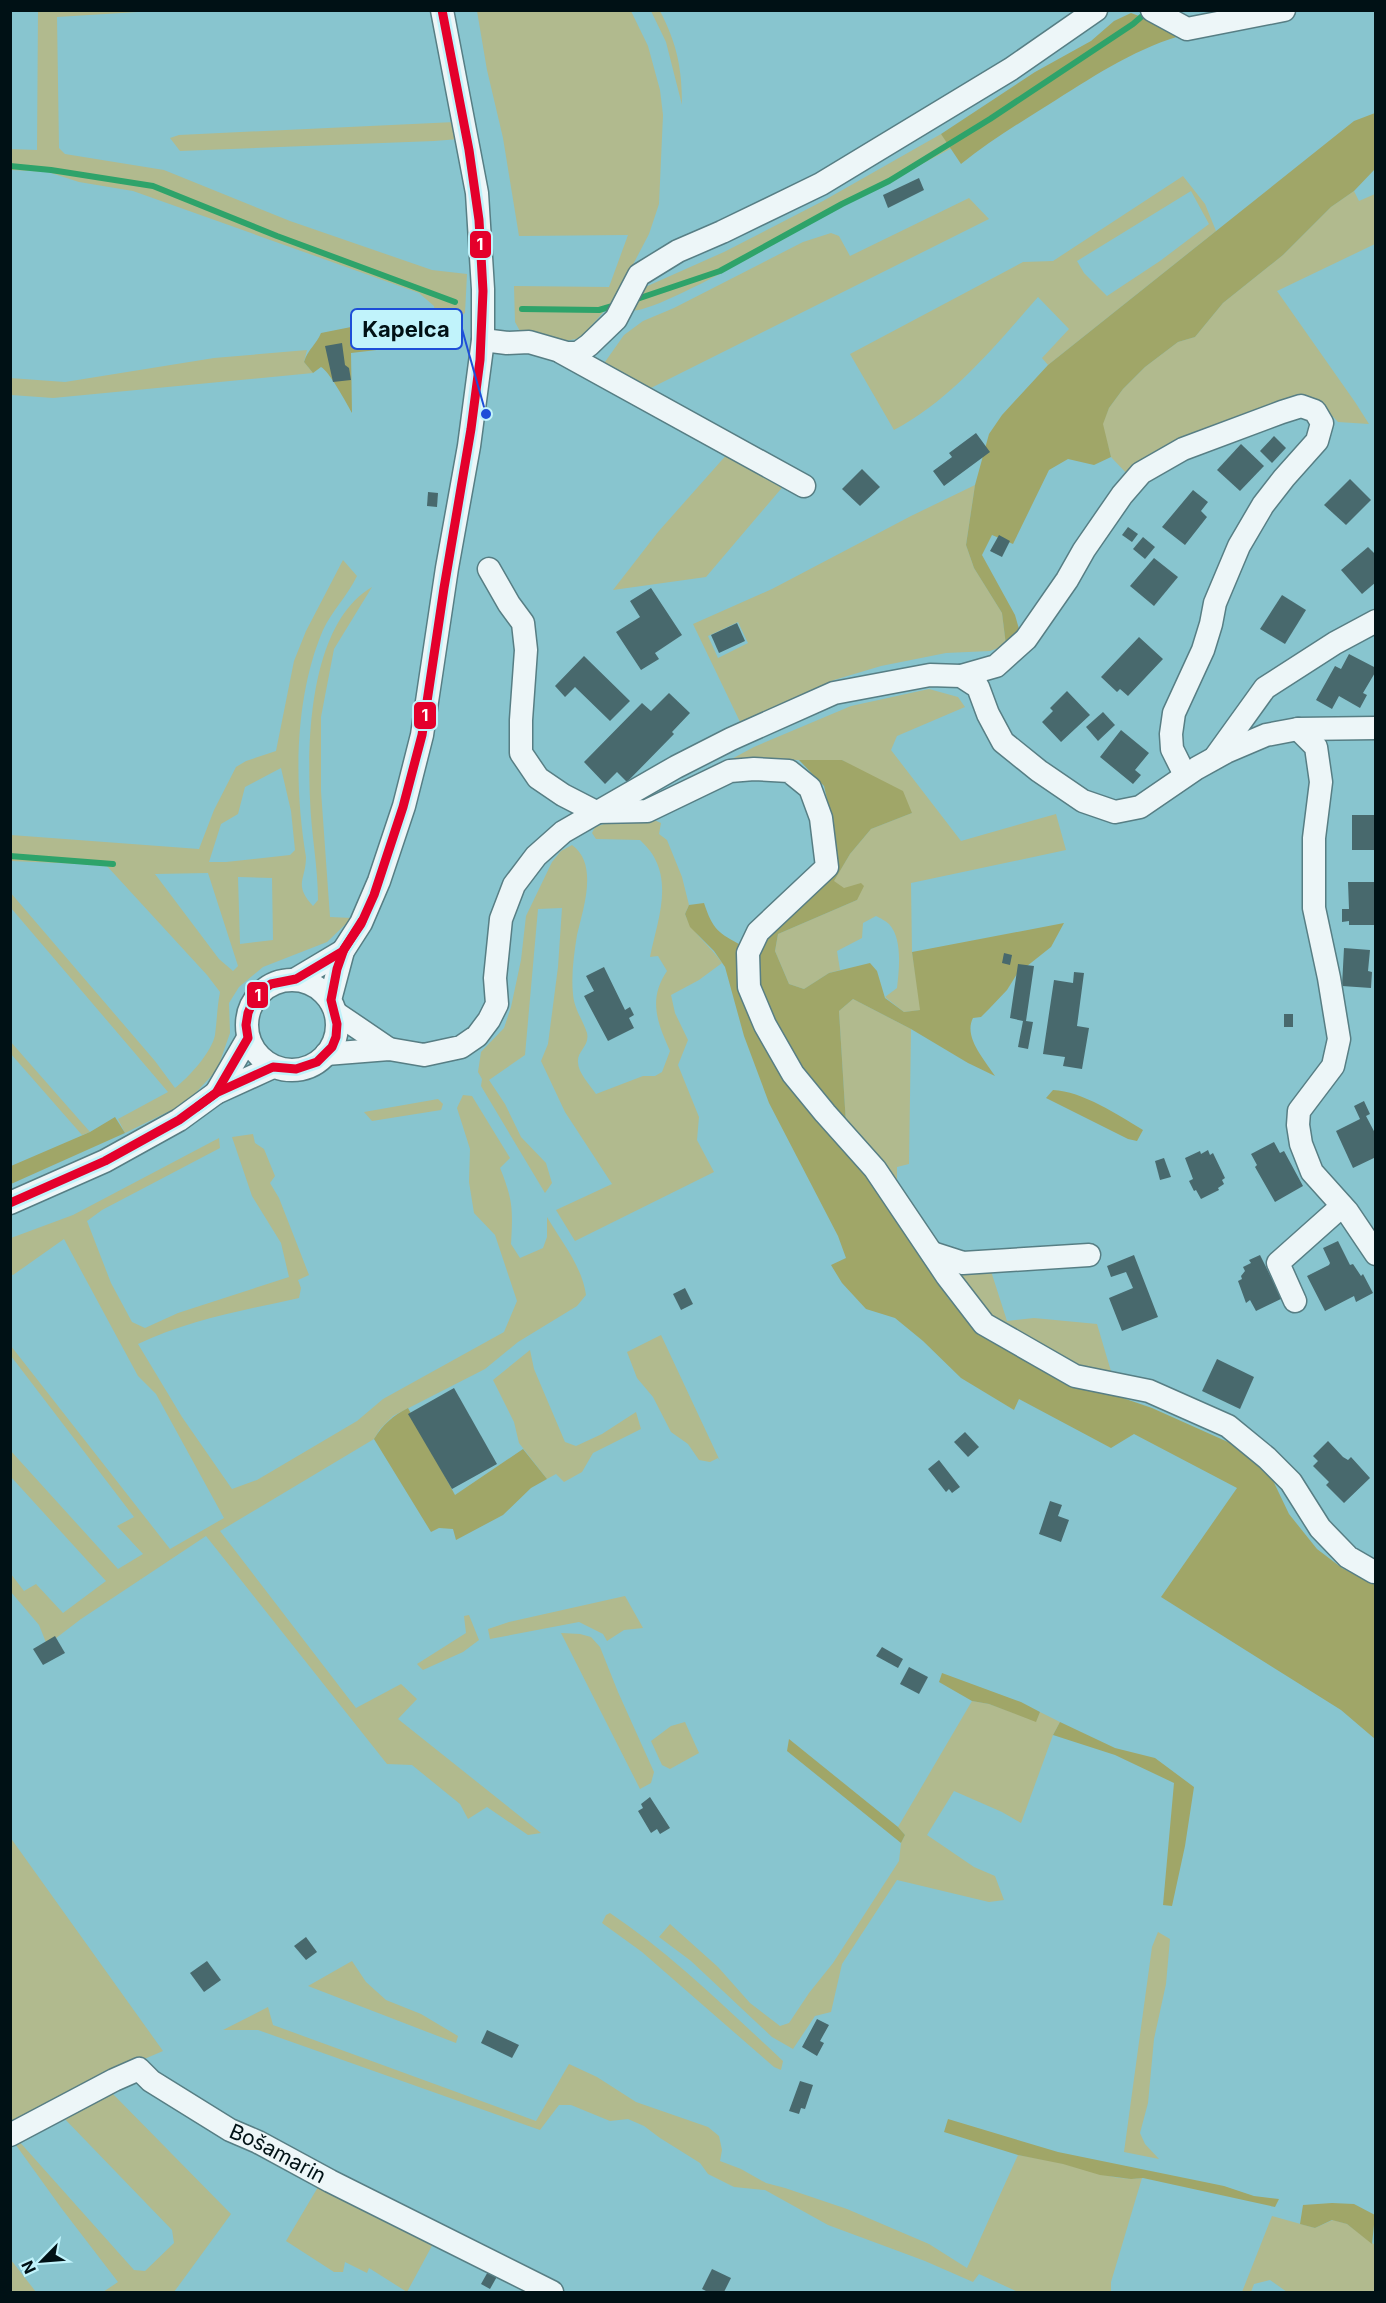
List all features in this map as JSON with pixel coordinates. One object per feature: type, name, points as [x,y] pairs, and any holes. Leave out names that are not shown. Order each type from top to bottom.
[{"type":"street","points":[[389,1049],[333,1007],[321,990],[296,979],[271,984],[257,996],[248,1012],[246,1025],[253,1050],[262,1060],[287,1070],[302,1069],[316,1064],[334,1042],[337,1028],[333,1007],[343,951],[361,923],[379,881],[404,806],[422,735],[447,568],[469,446],[483,340],[483,289],[477,193],[442,10]]},
{"type":"street","points":[[483,340],[507,343],[529,342],[578,353],[616,319],[639,275],[678,250],[722,232],[821,184],[1011,69],[1096,10]]},
{"type":"street","points":[[1157,13],[1187,29],[1284,10]]},
{"type":"street","points":[[556,349],[804,486]]},
{"type":"street","points":[[326,1054],[389,1049],[424,1054],[461,1047],[477,1036],[497,1004],[495,978],[501,919],[514,885],[536,856],[563,832],[731,739],[834,693],[930,675],[961,676],[996,666],[1026,639],[1122,495],[1141,473],[1183,449],[1301,406],[1315,411],[1322,423],[1317,441],[1273,491],[1239,546],[1215,603],[1203,650],[1174,713],[1171,734],[1172,749],[1185,775]]},
{"type":"street","points":[[489,569],[509,604],[524,623],[526,650],[520,720],[521,753],[538,778],[563,795],[596,812],[646,811],[730,771],[754,769],[789,771],[810,788],[821,818],[827,867],[758,932],[748,953],[749,987],[765,1025],[793,1074],[875,1169],[947,1276],[984,1324],[1075,1376],[1149,1391],[1228,1425],[1291,1482],[1320,1528],[1348,1557],[1374,1572]]},
{"type":"street","points":[[1215,758],[1265,688],[1335,643],[1376,621]]},
{"type":"street","points":[[961,676],[978,687],[988,714],[1003,742],[1039,771],[1083,801],[1114,812],[1140,807],[1185,775],[1215,758],[1266,735],[1299,729],[1376,728]]},
{"type":"street","points":[[1299,729],[1316,747],[1321,782],[1314,838],[1314,908],[1339,1039],[1334,1066],[1299,1111],[1298,1125],[1301,1144],[1312,1172],[1342,1206],[1376,1254]]},
{"type":"street","points":[[296,979],[343,951]]},
{"type":"street","points":[[216,1093],[248,1038]]},
{"type":"street","points":[[10,1203],[105,1161],[179,1120],[216,1093],[273,1066]]},
{"type":"street","points":[[1295,1301],[1278,1263],[1342,1206]]},
{"type":"street","points":[[932,1253],[963,1263],[1089,1255]]},
{"type":"street","name":"Bošamarin","points":[[10,2135],[139,2069],[151,2081],[230,2130],[258,2142],[330,2181],[552,2292]]},
{"type":"green space","points":[[38,11],[154,11],[57,17],[59,148],[65,154],[164,170],[290,221],[432,270],[467,274],[465,313],[450,323],[437,325],[434,306],[419,293],[133,191],[79,182],[48,172],[11,170],[10,149],[37,150]]},
{"type":"green space","points":[[477,11],[631,11],[648,46],[660,90],[663,115],[659,204],[649,234],[615,299],[584,334],[576,339],[564,341],[521,333],[515,322],[514,286],[609,287],[628,235],[519,236],[503,138],[487,70]]},
{"type":"green space","points":[[651,11],[660,11],[671,34],[680,68],[682,105],[666,42]]},
{"type":"green space","points":[[1131,13],[1187,34],[1136,53],[1103,71],[1008,131],[961,164],[941,134],[1035,72],[1091,41],[1114,21]]},
{"type":"green space","points":[[1375,113],[1375,169],[1354,191],[1331,207],[1283,255],[1223,303],[1195,337],[1178,342],[1145,367],[1123,389],[1109,408],[1103,424],[1111,457],[1094,465],[1068,459],[1049,470],[1013,544],[992,535],[982,555],[1015,615],[1021,636],[1006,645],[1002,613],[974,568],[966,545],[975,485],[989,434],[1002,415],[1048,365],[1354,121]]},
{"type":"green space","points":[[455,122],[459,139],[434,141],[180,151],[170,138],[179,135]]},
{"type":"green space","points":[[941,134],[952,148],[732,268],[668,300],[644,309],[630,310],[643,288],[724,252],[823,201]]},
{"type":"green space","points":[[1183,176],[1205,204],[1216,231],[1048,365],[1042,358],[1069,329],[1038,297],[954,387],[935,403],[894,430],[850,354],[1023,262],[1053,261]],"holes":[[[1191,191],[1209,224],[1160,261],[1107,296],[1084,273],[1077,261]]]},
{"type":"green space","points":[[1354,191],[1359,201],[1375,194],[1375,244],[1277,291],[1369,424],[1338,422],[1318,401],[1130,477],[1111,457],[1102,424],[1109,408],[1123,389],[1145,367],[1178,342],[1195,337],[1223,303],[1283,255],[1331,207]]},
{"type":"green space","points":[[969,198],[989,219],[641,393],[600,369],[624,335],[643,321],[674,308],[803,242],[831,233],[839,236],[850,256]]},
{"type":"green space","points":[[378,311],[396,311],[406,326],[450,323],[454,334],[462,340],[351,353],[352,413],[328,374],[321,367],[313,373],[304,362],[321,333],[351,327]]},
{"type":"green space","points":[[307,350],[304,362],[313,373],[53,398],[11,395],[10,378],[65,382],[214,358]]},
{"type":"green space","points":[[729,452],[786,483],[706,577],[613,590],[658,532]]},
{"type":"green space","points":[[975,485],[966,545],[974,568],[1002,613],[1006,645],[990,651],[946,653],[881,666],[834,680],[742,726],[693,624],[772,589]],"holes":[[[738,622],[748,643],[718,658],[708,636]]]},
{"type":"green space","points":[[343,560],[357,576],[323,630],[313,656],[302,713],[298,771],[306,857],[302,887],[313,906],[318,900],[318,887],[309,773],[312,713],[317,682],[336,626],[352,604],[372,587],[334,649],[321,717],[321,791],[330,917],[352,918],[327,942],[263,967],[239,987],[229,1003],[230,1033],[217,1070],[186,1103],[125,1133],[118,1119],[168,1092],[11,908],[10,892],[155,1061],[175,1088],[199,1064],[213,1042],[220,992],[106,865],[11,861],[11,835],[199,849],[214,810],[236,767],[246,761],[276,751],[294,661],[306,631]],"holes":[[[281,768],[291,811],[295,850],[290,855],[209,862],[221,824],[238,814],[245,787]],[[208,873],[238,966],[233,971],[219,959],[155,874]],[[238,877],[272,878],[273,940],[240,944]]]},
{"type":"green space","points":[[929,689],[958,697],[965,707],[897,736],[891,750],[961,841],[1056,814],[1066,850],[911,883],[912,952],[921,1010],[904,1012],[885,997],[897,988],[898,946],[889,924],[876,916],[863,923],[862,938],[837,951],[840,970],[829,973],[804,989],[789,984],[775,951],[778,934],[857,900],[833,882],[850,854],[871,829],[912,813],[867,775],[842,760],[776,759],[727,766],[724,763],[754,747],[851,706]]},
{"type":"green space","points":[[799,760],[842,760],[903,791],[912,813],[871,829],[850,854],[834,881],[844,888],[861,883],[864,886],[857,900],[778,934],[775,951],[789,984],[804,989],[829,973],[870,963],[877,971],[885,998],[904,1012],[920,1010],[912,952],[1064,923],[1051,947],[1017,974],[1007,990],[981,1017],[973,1018],[971,1033],[973,1040],[995,1076],[853,999],[839,1011],[846,1124],[801,1076],[756,983],[759,949],[773,929],[827,866],[834,830],[824,786]]},
{"type":"green space","points":[[652,819],[661,823],[659,834],[667,840],[682,877],[689,905],[685,914],[688,921],[722,963],[699,980],[671,995],[675,1013],[688,1040],[678,1065],[699,1117],[697,1140],[714,1172],[575,1241],[556,1210],[612,1184],[565,1112],[541,1061],[548,1044],[558,967],[562,908],[538,909],[525,1055],[489,1080],[505,1104],[521,1137],[546,1163],[552,1183],[545,1193],[481,1086],[482,1079],[478,1072],[481,1052],[504,1028],[511,1007],[521,960],[526,916],[552,862],[561,851],[572,845],[580,853],[585,863],[587,875],[585,900],[574,957],[572,987],[577,1010],[587,1033],[585,1045],[578,1058],[580,1070],[596,1094],[643,1076],[655,1076],[662,1072],[670,1051],[658,1020],[656,1001],[661,981],[667,971],[658,956],[650,957],[661,908],[660,871],[652,854],[640,840],[596,839],[592,833],[595,827],[610,822]]},
{"type":"green space","points":[[704,903],[710,919],[718,930],[743,946],[742,985],[876,1180],[948,1298],[967,1320],[1117,1396],[1152,1408],[1248,1451],[1268,1470],[1289,1514],[1317,1549],[1342,1568],[1375,1585],[1375,1739],[1341,1710],[1161,1597],[1237,1488],[1134,1434],[1111,1448],[1019,1399],[1014,1410],[961,1378],[923,1341],[895,1318],[866,1309],[842,1283],[831,1265],[846,1258],[838,1236],[769,1103],[744,1036],[725,967],[714,951],[690,927],[685,914],[689,905]]},
{"type":"green space","points":[[853,999],[911,1029],[909,1164],[897,1167],[897,1185],[846,1124],[839,1011]]},
{"type":"green space","points":[[10,1041],[90,1132],[82,1135],[11,1054]]},
{"type":"green space","points":[[1053,1090],[1088,1099],[1143,1130],[1137,1141],[1128,1139],[1046,1098]]},
{"type":"green space","points":[[463,1095],[472,1096],[510,1158],[500,1168],[511,1205],[511,1244],[520,1258],[543,1248],[547,1237],[547,1217],[576,1264],[586,1295],[577,1306],[518,1342],[485,1369],[393,1416],[374,1439],[220,1531],[356,1708],[401,1684],[417,1699],[398,1719],[541,1833],[528,1835],[487,1807],[468,1819],[460,1804],[412,1765],[387,1764],[206,1536],[81,1619],[47,1645],[39,1625],[11,1592],[11,1574],[24,1591],[36,1584],[63,1613],[106,1581],[11,1477],[10,1450],[118,1569],[143,1554],[117,1526],[134,1517],[11,1356],[11,1346],[170,1549],[224,1518],[156,1394],[138,1376],[64,1239],[13,1275],[10,1274],[11,1238],[73,1215],[219,1138],[220,1148],[102,1210],[87,1221],[111,1283],[132,1322],[145,1328],[178,1313],[289,1277],[281,1243],[252,1196],[232,1137],[253,1134],[255,1143],[264,1149],[275,1176],[270,1183],[279,1198],[309,1275],[298,1280],[301,1288],[299,1298],[197,1322],[138,1344],[182,1417],[232,1489],[257,1480],[357,1421],[383,1399],[504,1332],[517,1301],[495,1235],[474,1213],[469,1182],[470,1149],[457,1108]]},
{"type":"green space","points":[[438,1099],[443,1104],[441,1110],[372,1121],[364,1112]]},
{"type":"green space","points":[[115,1117],[125,1133],[11,1184],[11,1166],[90,1132]]},
{"type":"green space","points":[[990,1268],[1007,1321],[1034,1318],[1097,1324],[1113,1378],[1061,1362],[992,1320],[955,1269]]},
{"type":"green space","points":[[661,1335],[720,1461],[718,1458],[710,1462],[699,1460],[688,1444],[671,1432],[653,1397],[637,1378],[627,1352]]},
{"type":"green space","points":[[530,1350],[534,1369],[565,1442],[576,1446],[602,1434],[636,1412],[641,1429],[593,1453],[582,1472],[564,1482],[556,1474],[547,1479],[519,1443],[514,1422],[493,1380]]},
{"type":"green space","points":[[408,1408],[455,1495],[523,1449],[547,1479],[531,1488],[503,1515],[456,1540],[453,1529],[439,1528],[431,1532],[374,1439],[389,1421]]},
{"type":"green space","points":[[625,1596],[643,1628],[624,1630],[607,1641],[603,1634],[579,1622],[490,1639],[488,1629],[509,1622]]},
{"type":"green space","points":[[469,1615],[479,1640],[463,1652],[423,1670],[417,1664],[466,1633],[464,1616]]},
{"type":"green space","points":[[561,1633],[591,1637],[600,1647],[654,1772],[651,1783],[640,1789]]},
{"type":"green space","points":[[942,1673],[1021,1702],[1040,1712],[1036,1722],[989,1704],[972,1701],[939,1682]]},
{"type":"green space","points":[[972,1701],[989,1704],[1036,1721],[1040,1712],[1060,1722],[1053,1735],[1021,1823],[954,1791],[927,1835],[974,1867],[995,1876],[1004,1900],[989,1902],[897,1880],[842,1964],[831,2012],[815,2016],[793,2049],[772,2037],[691,1961],[659,1937],[670,1924],[718,1967],[750,2003],[780,2026],[789,2023],[833,1963],[899,1861],[901,1843],[905,1835],[898,1827]]},
{"type":"green space","points":[[685,1722],[699,1753],[670,1769],[662,1765],[651,1741],[671,1726]]},
{"type":"green space","points":[[1060,1722],[1115,1748],[1155,1758],[1194,1787],[1185,1846],[1172,1906],[1163,1905],[1174,1783],[1115,1755],[1053,1735]]},
{"type":"green space","points":[[789,1739],[898,1827],[905,1835],[901,1843],[787,1751]]},
{"type":"green space","points":[[10,1837],[163,2051],[114,2072],[13,2126],[10,2121]]},
{"type":"green space","points":[[610,1913],[656,1947],[721,2003],[783,2061],[781,2070],[774,2067],[642,1952],[602,1923],[606,1915]]},
{"type":"green space","points":[[1158,1932],[1170,1939],[1166,1984],[1154,2039],[1148,2103],[1140,2133],[1145,2144],[1159,2159],[1124,2152],[1152,1947]]},
{"type":"green space","points":[[352,1961],[366,1982],[386,2000],[421,2014],[458,2036],[456,2043],[308,1986]]},
{"type":"green space","points":[[268,2007],[273,2025],[536,2121],[569,2064],[597,2077],[636,2102],[708,2127],[719,2136],[722,2150],[720,2161],[741,2169],[766,2183],[847,2209],[929,2244],[967,2268],[1018,2155],[1113,2177],[1142,2178],[1111,2282],[1111,2292],[1018,2292],[979,2274],[973,2282],[925,2261],[828,2225],[765,2190],[734,2187],[708,2174],[700,2163],[644,2126],[628,2119],[610,2121],[571,2105],[559,2105],[540,2130],[258,2030],[223,2030]]},
{"type":"green space","points":[[109,2090],[231,2214],[174,2292],[103,2292],[118,2282],[13,2141],[17,2139],[134,2270],[145,2271],[174,2243],[172,2230],[61,2115]]},
{"type":"green space","points":[[948,2119],[1058,2152],[1224,2186],[1254,2196],[1279,2199],[1275,2207],[1143,2178],[1131,2179],[1100,2175],[1063,2164],[1018,2155],[944,2132]]},
{"type":"green space","points":[[321,2182],[434,2242],[407,2292],[369,2268],[367,2273],[345,2262],[343,2272],[334,2272],[286,2241]]},
{"type":"green space","points":[[1354,2204],[1375,2215],[1372,2244],[1347,2224],[1332,2220],[1315,2228],[1300,2224],[1303,2205]]},
{"type":"green space","points":[[1272,2216],[1315,2228],[1333,2220],[1347,2224],[1375,2245],[1375,2292],[1287,2292],[1270,2280],[1254,2284],[1251,2292],[1242,2292]]},
{"type":"green space","points":[[11,2260],[36,2292],[11,2292]]},
{"type":"building","points":[[919,178],[924,190],[888,208],[883,195]]},
{"type":"building","points":[[342,343],[345,365],[349,368],[351,380],[333,382],[325,346]]},
{"type":"building","points":[[976,433],[990,452],[944,486],[933,471],[952,457],[949,453]]},
{"type":"building","points":[[1274,436],[1286,448],[1272,463],[1260,451]]},
{"type":"building","points":[[1241,444],[1264,466],[1240,491],[1217,470]]},
{"type":"building","points":[[862,469],[880,487],[860,506],[842,489]]},
{"type":"building","points":[[1350,479],[1371,500],[1346,525],[1324,505]]},
{"type":"building","points":[[1193,490],[1208,502],[1201,511],[1207,517],[1185,545],[1162,527]]},
{"type":"building","points":[[428,492],[438,493],[437,507],[427,506]]},
{"type":"building","points":[[1128,527],[1138,534],[1132,542],[1122,535]]},
{"type":"building","points":[[999,535],[1010,541],[1002,557],[990,551]]},
{"type":"building","points":[[1143,537],[1155,547],[1145,559],[1133,549]]},
{"type":"building","points":[[1368,547],[1376,555],[1376,582],[1362,594],[1341,570]]},
{"type":"building","points":[[1154,558],[1178,577],[1154,606],[1130,586]]},
{"type":"building","points":[[651,588],[682,635],[655,653],[659,659],[641,670],[616,632],[640,617],[630,601]]},
{"type":"building","points":[[1282,595],[1306,610],[1285,644],[1260,629]]},
{"type":"building","points":[[737,623],[745,641],[719,653],[711,635]]},
{"type":"building","points":[[1139,637],[1163,659],[1128,696],[1120,689],[1117,692],[1101,677]]},
{"type":"building","points":[[1349,654],[1376,668],[1376,671],[1363,693],[1367,695],[1360,708],[1339,696],[1332,709],[1316,700],[1335,666],[1341,669]]},
{"type":"building","points":[[584,656],[630,701],[610,721],[575,687],[565,697],[555,686]]},
{"type":"building","points":[[1067,691],[1090,715],[1061,742],[1042,722],[1053,711],[1050,708]]},
{"type":"building","points":[[669,693],[690,713],[672,732],[674,734],[627,782],[617,772],[605,784],[584,762],[642,703],[651,711]]},
{"type":"building","points":[[1103,712],[1115,725],[1098,741],[1086,727]]},
{"type":"building","points":[[1121,730],[1149,753],[1135,770],[1141,775],[1133,784],[1100,757]]},
{"type":"building","points":[[1352,815],[1376,815],[1376,850],[1352,850]]},
{"type":"building","points":[[1348,882],[1376,882],[1376,925],[1349,925],[1349,921],[1342,922],[1342,909],[1349,909]]},
{"type":"building","points":[[1344,948],[1370,950],[1368,971],[1372,972],[1371,988],[1342,986]]},
{"type":"building","points":[[1004,953],[1012,955],[1010,965],[1002,963]]},
{"type":"building","points":[[1018,964],[1034,966],[1026,1021],[1033,1022],[1028,1049],[1018,1047],[1023,1021],[1010,1018]]},
{"type":"building","points":[[604,967],[625,1010],[630,1007],[634,1015],[629,1018],[634,1028],[608,1041],[584,996],[594,991],[586,976]]},
{"type":"building","points":[[1074,972],[1084,973],[1077,1026],[1089,1028],[1082,1069],[1063,1066],[1065,1057],[1043,1054],[1054,980],[1073,983]]},
{"type":"building","points":[[1284,1014],[1293,1014],[1293,1027],[1284,1027]]},
{"type":"building","points":[[1364,1101],[1370,1114],[1366,1116],[1376,1135],[1376,1157],[1353,1168],[1336,1131],[1360,1119],[1354,1106]]},
{"type":"building","points":[[1274,1142],[1280,1153],[1284,1151],[1303,1186],[1275,1202],[1255,1167],[1257,1165],[1251,1154]]},
{"type":"building","points":[[1208,1150],[1210,1155],[1213,1153],[1225,1178],[1219,1190],[1201,1199],[1189,1181],[1193,1179],[1185,1158]]},
{"type":"building","points":[[1164,1158],[1171,1177],[1160,1180],[1155,1161]]},
{"type":"building","points":[[1338,1241],[1350,1265],[1353,1264],[1361,1276],[1363,1274],[1373,1293],[1356,1302],[1354,1296],[1325,1311],[1307,1276],[1329,1265],[1323,1248]]},
{"type":"building","points":[[1134,1255],[1158,1317],[1122,1331],[1109,1298],[1133,1288],[1126,1272],[1111,1277],[1107,1266]]},
{"type":"building","points":[[1260,1255],[1276,1287],[1279,1286],[1285,1297],[1256,1311],[1250,1300],[1246,1303],[1238,1281],[1242,1279],[1241,1276],[1245,1271],[1243,1267],[1251,1263],[1249,1260]]},
{"type":"building","points":[[685,1288],[693,1304],[681,1310],[673,1294]]},
{"type":"building","points":[[1217,1359],[1254,1377],[1240,1409],[1202,1391]]},
{"type":"building","points":[[454,1388],[497,1464],[452,1489],[408,1414]]},
{"type":"building","points":[[965,1432],[979,1447],[968,1457],[954,1442]]},
{"type":"building","points":[[1328,1441],[1343,1457],[1348,1460],[1351,1457],[1370,1478],[1344,1503],[1326,1485],[1329,1482],[1313,1466],[1318,1461],[1313,1456]]},
{"type":"building","points":[[939,1460],[960,1487],[952,1493],[949,1489],[946,1492],[928,1469]]},
{"type":"building","points":[[1050,1501],[1062,1505],[1058,1516],[1069,1520],[1061,1542],[1039,1534]]},
{"type":"building","points":[[55,1636],[65,1653],[43,1665],[33,1649]]},
{"type":"building","points":[[882,1647],[903,1659],[898,1668],[876,1656]]},
{"type":"building","points":[[909,1667],[928,1677],[919,1694],[900,1684]]},
{"type":"building","points":[[650,1797],[670,1828],[660,1834],[657,1829],[651,1833],[638,1811],[643,1808],[641,1804]]},
{"type":"building","points":[[306,1937],[317,1952],[306,1960],[294,1946]]},
{"type":"building","points":[[207,1961],[221,1980],[204,1992],[190,1973]]},
{"type":"building","points":[[817,2019],[829,2025],[820,2041],[824,2043],[817,2056],[802,2047]]},
{"type":"building","points":[[487,2030],[519,2045],[512,2058],[481,2043]]},
{"type":"building","points":[[800,2081],[813,2085],[805,2109],[801,2108],[799,2114],[789,2111]]},
{"type":"building","points":[[490,2268],[499,2273],[490,2289],[481,2284]]},
{"type":"building","points":[[712,2269],[731,2278],[724,2292],[708,2292],[702,2289]]},
{"type":"waterway","points":[[631,301],[720,271],[889,181],[990,119],[1133,24],[1148,11]]},
{"type":"waterway","points":[[10,166],[153,186],[277,236],[455,302]]},
{"type":"waterway","points":[[522,309],[599,310],[616,305]]},
{"type":"waterway","points":[[10,856],[113,864]]},
{"type":"transit line","name":"1","points":[[10,1203],[105,1161],[179,1120],[216,1093],[273,1067],[296,1069],[317,1062],[332,1047],[336,1037],[337,1024],[331,1000],[337,969],[344,949],[361,924],[374,895],[403,807],[422,735],[480,360],[483,291],[479,220],[469,150],[442,10]]},
{"type":"transit line","name":"1","points":[[197,1107],[216,1093],[248,1038],[246,1025],[248,1013],[253,1001],[261,991],[271,984],[296,979],[343,951],[362,921]]},
{"type":"place","name":"Kapelca","points":[[486,414]]}]
